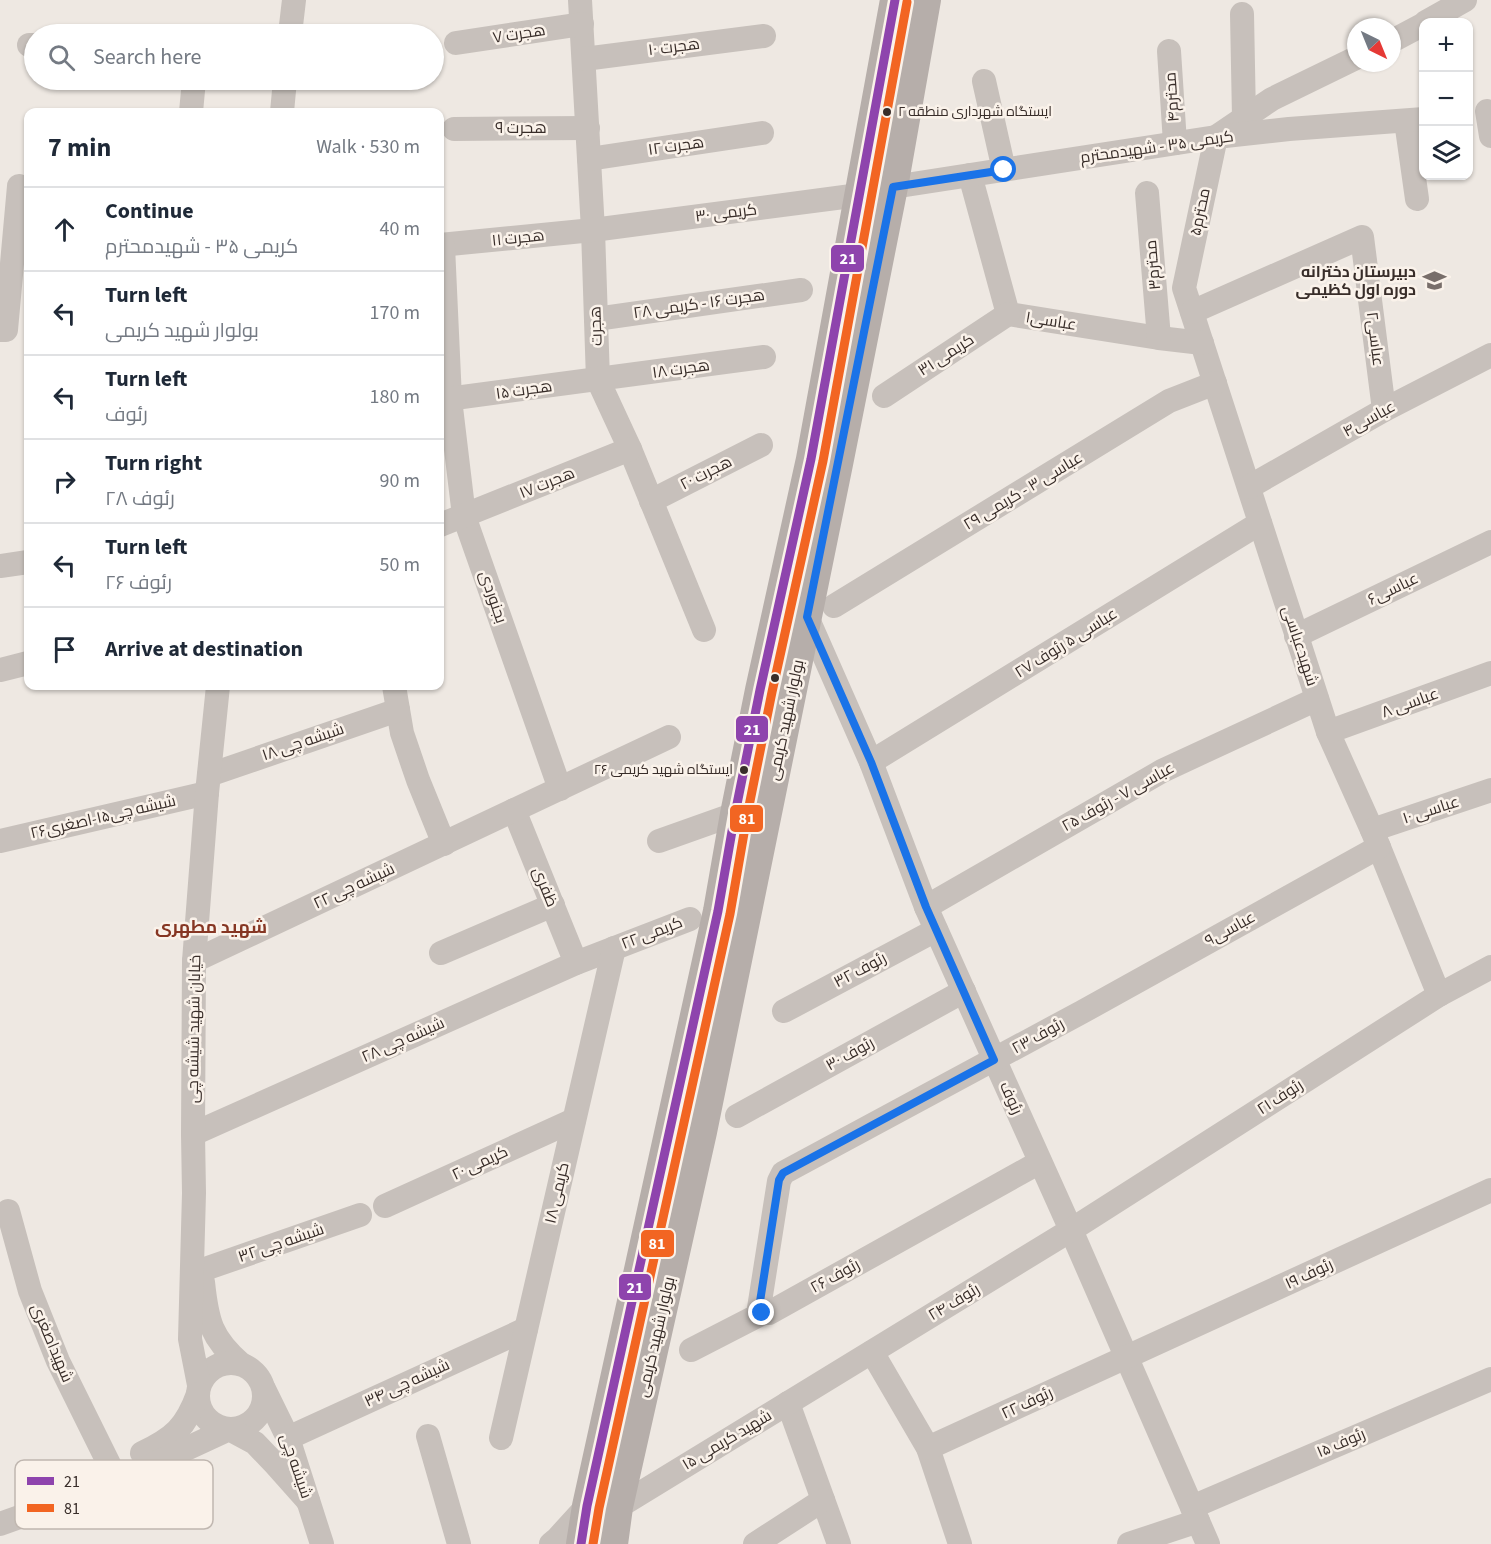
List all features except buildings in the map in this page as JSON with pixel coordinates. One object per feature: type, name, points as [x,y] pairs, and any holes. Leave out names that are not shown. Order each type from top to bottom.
[{"type":"main road","name":"بولوار شهید کریمی","points":[[613,1544],[618,1507],[820,612],[825,461],[859,195],[895,0]]},
{"type":"main road","name":"بولوار شهید کریمی","points":[[582,1544],[587,1506],[718,911],[760,690],[825,461],[893,187],[926,0]]},
{"type":"street","points":[[291,24],[294,0]]},
{"type":"street","name":"هجرت","points":[[580,0],[593,230],[598,380],[630,449],[704,630]]},
{"type":"street","points":[[1434,18],[1465,0]]},
{"type":"street","points":[[1242,14],[1244,118]]},
{"type":"street","name":"هجرت ۷","points":[[456,43],[582,24]]},
{"type":"street","points":[[1401,36],[1419,26]]},
{"type":"street","name":"هجرت ۱۰","points":[[584,59],[764,36]]},
{"type":"street","name":"محترم۴","points":[[1169,51],[1175,143]]},
{"type":"street","points":[[1216,137],[1272,99],[1347,62]]},
{"type":"street","points":[[984,81],[1004,170]]},
{"type":"street","points":[[191,108],[193,90]]},
{"type":"street","points":[[282,108],[284,90]]},
{"type":"street","points":[[1482,112],[1491,136]]},
{"type":"street","points":[[1415,120],[1417,199]]},
{"type":"street","name":"کریمی ۳۵ - شهیدمحترم","points":[[893,187],[1216,137],[1415,120]]},
{"type":"street","name":"هجرت ۹","points":[[454,129],[588,128]]},
{"type":"street","name":"هجرت ۱۲","points":[[589,159],[762,133]]},
{"type":"street","name":"محترم۵","points":[[1184,288],[1216,137]]},
{"type":"street","name":"عباسی۱","points":[[970,175],[1008,314],[1202,343]]},
{"type":"street","points":[[11,319],[5,282],[21,183]]},
{"type":"street","name":"محترم۳","points":[[1147,193],[1160,338]]},
{"type":"street","name":"کریمی ۳۰","points":[[593,230],[859,195]]},
{"type":"street","name":"هجرت ۱۱","points":[[444,246],[593,230]]},
{"type":"street","name":"عباسی۲","points":[[1192,312],[1362,237],[1384,410]]},
{"type":"street","name":"شهیدعباسی","points":[[1184,288],[1328,732],[1375,838],[1439,995]]},
{"type":"street","name":"هجرت ۱۶ - کریمی ۲۸","points":[[596,319],[801,290]]},
{"type":"street","name":"کریمی ۳۱","points":[[884,396],[1008,314]]},
{"type":"street","name":"عباسی۴","points":[[1249,487],[1384,410],[1491,355]]},
{"type":"street","name":"هجرت ۱۸","points":[[598,380],[764,357]]},
{"type":"street","name":"بجنوردی","points":[[444,362],[445,400],[464,516],[560,789]]},
{"type":"street","name":"هجرت ۱۵","points":[[445,400],[598,380]]},
{"type":"street","name":"عباسی ۳ - کریمی ۲۹","points":[[820,612],[1169,401],[1215,383]]},
{"type":"street","name":"هجرت ۲۰","points":[[651,501],[760,445]]},
{"type":"street","name":"هجرت ۱۷","points":[[444,524],[630,449]]},
{"type":"street","name":"عباسی ۵ رئوف ۲۷","points":[[871,762],[1260,523]]},
{"type":"street","name":"عباسی۶","points":[[1296,636],[1491,542]]},
{"type":"street","points":[[0,566],[24,563]]},
{"type":"street","name":"رئوف","points":[[820,612],[871,762],[926,907],[1071,1230],[1208,1544]]},
{"type":"street","points":[[0,670],[24,664]]},
{"type":"street","name":"عباسی ۸","points":[[1328,732],[1491,673]]},
{"type":"street","name":"خیابان شهید شیشه چی","points":[[199,1390],[190,1339],[194,1193],[194,961],[218,690]]},
{"type":"street","points":[[395,690],[402,733],[444,844]]},
{"type":"street","name":"عباسی ۷ - رئوف ۲۵","points":[[926,907],[1162,771],[1317,699]]},
{"type":"street","name":"شیشه چی ۱۸","points":[[208,784],[398,710]]},
{"type":"street","name":"شیشه چی ۲۲","points":[[194,961],[669,738]]},
{"type":"street","name":"شیشه چی۱۵-اصغری۲۶","points":[[0,841],[208,784]]},
{"type":"street","name":"عباسی ۱۰","points":[[1375,838],[1491,790]]},
{"type":"street","name":"ظفری","points":[[514,810],[576,963]]},
{"type":"street","points":[[659,841],[735,814]]},
{"type":"street","name":"عباسی۹","points":[[1082,1012],[1375,838]]},
{"type":"street","points":[[441,953],[553,905]]},
{"type":"street","name":"کریمی ۲۲","points":[[614,948],[690,919]]},
{"type":"street","name":"رئوف ۳۲","points":[[784,1011],[936,930]]},
{"type":"street","name":"شیشه چی ۲۸","points":[[193,1134],[614,948]]},
{"type":"street","name":"کریمی ۱۸","points":[[501,1438],[614,948]]},
{"type":"street","name":"رئوف ۲۱","points":[[1071,1230],[1439,995],[1491,967]]},
{"type":"street","name":"رئوف ۳۰","points":[[736,1116],[964,991]]},
{"type":"street","name":"رئوف ۲۳","points":[[762,1313],[759,1308],[779,1180],[783,1173],[1082,1012]]},
{"type":"street","name":"کریمی ۲۰","points":[[385,1206],[574,1120]]},
{"type":"street","name":"رئوف ۲۶","points":[[691,1350],[762,1313],[769,1313],[1040,1162]]},
{"type":"street","name":"رئوف ۱۹","points":[[1126,1358],[1491,1190]]},
{"type":"street","name":"خیابان شهید شیشه چی","points":[[194,1193],[206,1307],[210,1324],[228,1353],[242,1364]]},
{"type":"street","name":"شهیداصغری","points":[[9,1211],[30,1291],[58,1361],[107,1460]]},
{"type":"street","name":"شیشه چی ۳۲","points":[[202,1270],[360,1215]]},
{"type":"street","name":"رئوف ۲۴","points":[[837,1374],[1071,1230]]},
{"type":"street","name":"شیشه چی ۳۴","points":[[288,1438],[526,1329]]},
{"type":"street","points":[[872,1352],[928,1448],[960,1544]]},
{"type":"street","name":"رئوف ۲۲","points":[[928,1448],[1126,1358]]},
{"type":"street","points":[[127,1460],[172,1436],[184,1424],[192,1410],[203,1378],[216,1366],[233,1362],[249,1368],[261,1381],[264,1389],[263,1406],[259,1414],[246,1426],[238,1429],[220,1428],[206,1418],[201,1411],[198,1403],[199,1390]]},
{"type":"street","name":"شهید کریمی ۱۵","points":[[618,1507],[837,1374]]},
{"type":"street","name":"رئوف ۱۵","points":[[1129,1544],[1491,1379]]},
{"type":"street","name":"شیشه چی","points":[[264,1389],[288,1438],[322,1544]]},
{"type":"street","points":[[789,1402],[839,1544]]},
{"type":"street","points":[[229,1429],[255,1443],[308,1501]]},
{"type":"street","points":[[162,1460],[229,1429]]},
{"type":"street","points":[[428,1436],[459,1544]]},
{"type":"street","points":[[755,1544],[823,1500]]},
{"type":"street","points":[[550,1544],[587,1506]]},
{"type":"street","points":[[0,1523],[15,1516]]},
{"type":"street","points":[[0,1523],[15,1518]]},
{"type":"transit line","name":"21","points":[[581,1544],[587,1506],[718,911],[760,690],[811,459],[895,0]]},
{"type":"transit line","name":"81","points":[[593,1544],[730,914],[772,692],[823,461],[907,2]]},
{"type":"place","name":"ایستگاه شهرداری منطقه ۲","points":[[887,112]]},
{"type":"place","name":"دبیرستان دخترانه دوره اول کظیمی","points":[[1434,281]]},
{"type":"place","name":"ایستگاه شهید کریمی ۲۶","points":[[744,770]]},
{"type":"district","name":"شهید مطهری","points":[[211,927]]},
{"type":"route","points":[[762,1313],[759,1308],[779,1180],[783,1173],[994,1060],[926,907],[871,762],[807,617],[893,187],[1004,170]]}]
